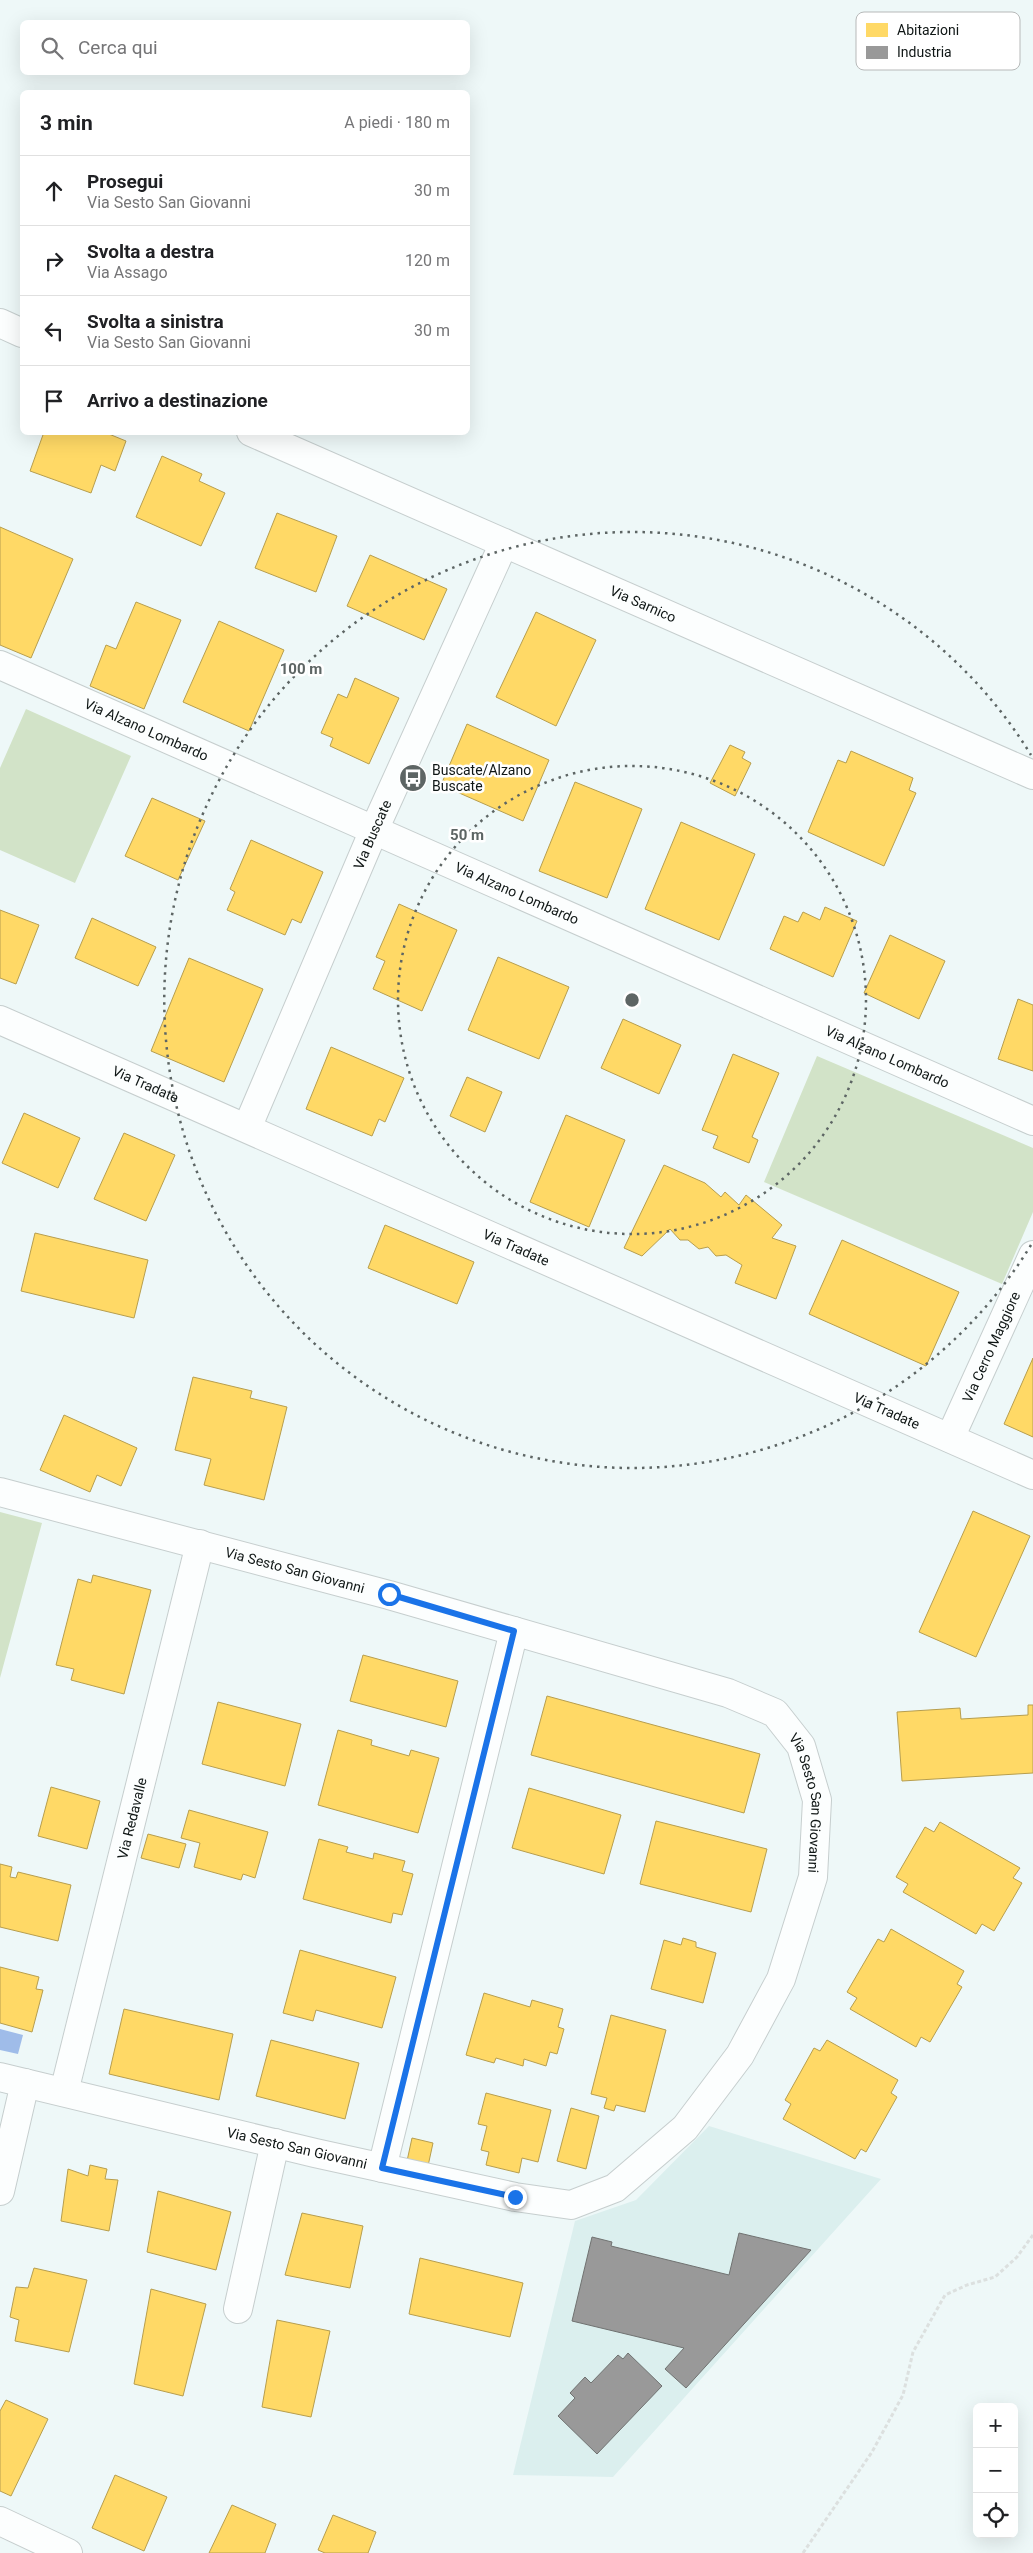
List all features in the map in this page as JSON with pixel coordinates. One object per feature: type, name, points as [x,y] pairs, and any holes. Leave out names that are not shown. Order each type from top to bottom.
[{"type":"street","points":[[0,323],[20,332]]},
{"type":"street","name":"Via Sarnico","points":[[258,435],[1033,775]]},
{"type":"street","name":"Via Buscate","points":[[246,1128],[374,830],[504,543]]},
{"type":"street","name":"Via Alzano Lombardo","points":[[0,665],[1033,1121]]},
{"type":"street","name":"Via Tradate","points":[[0,1020],[1033,1475]]},
{"type":"street","name":"Via Cerro Maggiore","points":[[950,1438],[1033,1255]]},
{"type":"street","name":"Via Sesto San Giovanni","points":[[0,1492],[389,1594],[728,1694],[775,1713],[801,1746],[817,1800],[813,1877],[781,1979],[740,2055],[684,2128],[616,2188],[571,2205],[515,2197],[382,2168],[13,2080]]},
{"type":"street","name":"Via Redavalle","points":[[64,2092],[200,1544]]},
{"type":"street","points":[[382,2168],[514,1631]]},
{"type":"street","points":[[0,2191],[13,2080]]},
{"type":"street","points":[[238,2309],[275,2143]]},
{"type":"street","points":[[0,2521],[68,2553]]},
{"type":"path","points":[[803,2553],[872,2452],[903,2394],[913,2352],[945,2295],[967,2285],[995,2277],[1017,2258],[1033,2235]]},
{"type":"shaded area","points":[[709,2126],[881,2179],[613,2477],[513,2475],[575,2221],[636,2200]]},
{"type":"green space","points":[[26,709],[131,756],[75,883],[0,850],[0,768]]},
{"type":"green space","points":[[817,1056],[1033,1148],[1033,1212],[1002,1284],[764,1182]]},
{"type":"green space","points":[[0,1512],[42,1523],[0,1678]]},
{"type":"water","points":[[0,2029],[23,2035],[18,2054],[0,2050]]},
{"type":"building: Abitazioni","points":[[43,435],[111,435],[126,441],[115,471],[101,465],[91,493],[30,471]]},
{"type":"building: Abitazioni","points":[[162,456],[202,474],[199,481],[225,493],[201,546],[136,517]]},
{"type":"building: Abitazioni","points":[[277,513],[337,536],[316,592],[255,568]]},
{"type":"building: Abitazioni","points":[[0,527],[73,559],[31,658],[0,645]]},
{"type":"building: Abitazioni","points":[[370,555],[447,589],[424,640],[347,606]]},
{"type":"building: Abitazioni","points":[[136,602],[181,620],[144,709],[90,686],[106,645],[116,649]]},
{"type":"building: Abitazioni","points":[[536,612],[596,640],[556,726],[496,697]]},
{"type":"building: Abitazioni","points":[[219,621],[284,650],[249,731],[183,702]]},
{"type":"building: Abitazioni","points":[[355,678],[399,698],[369,764],[330,746],[333,738],[321,733],[338,694],[347,698]]},
{"type":"building: Abitazioni","points":[[467,724],[549,760],[523,821],[441,785]]},
{"type":"building: Abitazioni","points":[[730,745],[745,752],[742,758],[751,763],[735,796],[710,783]]},
{"type":"building: Abitazioni","points":[[851,751],[913,778],[909,790],[916,793],[884,866],[808,832],[838,760],[846,763]]},
{"type":"building: Abitazioni","points":[[575,782],[642,809],[607,898],[539,871]]},
{"type":"building: Abitazioni","points":[[152,798],[205,821],[178,880],[125,856]]},
{"type":"building: Abitazioni","points":[[681,822],[755,854],[719,940],[645,909]]},
{"type":"building: Abitazioni","points":[[251,840],[323,872],[301,923],[292,919],[285,935],[227,910],[235,892],[230,889]]},
{"type":"building: Abitazioni","points":[[399,904],[457,930],[422,1011],[373,989],[385,961],[376,957]]},
{"type":"building: Abitazioni","points":[[825,907],[857,921],[833,977],[770,949],[784,916],[798,922],[803,912],[820,920]]},
{"type":"building: Abitazioni","points":[[0,910],[39,925],[16,984],[0,978]]},
{"type":"building: Abitazioni","points":[[92,918],[156,947],[138,986],[75,958]]},
{"type":"building: Abitazioni","points":[[890,935],[945,961],[919,1019],[864,993]]},
{"type":"building: Abitazioni","points":[[498,957],[569,987],[539,1059],[468,1030]]},
{"type":"building: Abitazioni","points":[[189,958],[263,989],[224,1082],[151,1051]]},
{"type":"building: Abitazioni","points":[[1018,999],[1033,1005],[1033,1071],[998,1059]]},
{"type":"building: Abitazioni","points":[[623,1019],[681,1045],[659,1094],[601,1068]]},
{"type":"building: Abitazioni","points":[[331,1047],[404,1078],[385,1122],[379,1119],[372,1136],[306,1109]]},
{"type":"building: Abitazioni","points":[[733,1054],[779,1073],[752,1137],[758,1140],[749,1163],[713,1148],[718,1136],[702,1130]]},
{"type":"building: Abitazioni","points":[[467,1077],[502,1092],[485,1132],[450,1116]]},
{"type":"building: Abitazioni","points":[[24,1113],[80,1138],[58,1188],[2,1163]]},
{"type":"building: Abitazioni","points":[[566,1115],[625,1140],[589,1227],[530,1202]]},
{"type":"building: Abitazioni","points":[[124,1133],[175,1155],[146,1221],[94,1199]]},
{"type":"building: Abitazioni","points":[[664,1165],[705,1183],[721,1197],[725,1192],[739,1205],[746,1195],[782,1225],[772,1238],[796,1246],[776,1299],[735,1283],[742,1265],[726,1255],[716,1256],[708,1247],[699,1249],[688,1240],[680,1240],[670,1229],[642,1256],[624,1248]]},
{"type":"building: Abitazioni","points":[[385,1225],[474,1262],[457,1304],[368,1268]]},
{"type":"building: Abitazioni","points":[[35,1233],[148,1260],[134,1318],[21,1291]]},
{"type":"building: Abitazioni","points":[[842,1240],[959,1292],[926,1366],[809,1314]]},
{"type":"building: Abitazioni","points":[[1033,1358],[1033,1437],[1004,1424]]},
{"type":"building: Abitazioni","points":[[193,1377],[252,1391],[250,1398],[287,1407],[264,1500],[204,1485],[211,1459],[175,1450]]},
{"type":"building: Abitazioni","points":[[64,1415],[137,1448],[121,1486],[97,1475],[90,1492],[40,1470]]},
{"type":"building: Abitazioni","points":[[973,1511],[1030,1536],[976,1657],[919,1632]]},
{"type":"building: Abitazioni","points":[[93,1575],[151,1590],[124,1694],[71,1680],[74,1669],[56,1665],[78,1579],[91,1583]]},
{"type":"building: Abitazioni","points":[[363,1655],[458,1681],[446,1727],[350,1701]]},
{"type":"building: Abitazioni","points":[[547,1696],[760,1754],[744,1813],[531,1755]]},
{"type":"building: Abitazioni","points":[[218,1702],[301,1724],[285,1786],[202,1764]]},
{"type":"building: Abitazioni","points":[[1028,1705],[1033,1705],[1033,1773],[902,1781],[897,1712],[960,1708],[961,1719],[1028,1715]]},
{"type":"building: Abitazioni","points":[[338,1730],[372,1740],[371,1745],[409,1756],[411,1750],[439,1758],[418,1833],[318,1805]]},
{"type":"building: Abitazioni","points":[[51,1787],[100,1801],[87,1849],[38,1836]]},
{"type":"building: Abitazioni","points":[[529,1788],[621,1815],[604,1874],[512,1848]]},
{"type":"building: Abitazioni","points":[[189,1810],[268,1832],[255,1878],[243,1874],[241,1880],[194,1867],[200,1843],[181,1838]]},
{"type":"building: Abitazioni","points":[[656,1821],[767,1849],[751,1912],[640,1884]]},
{"type":"building: Abitazioni","points":[[940,1822],[1020,1868],[1013,1878],[1022,1883],[994,1931],[982,1924],[976,1934],[903,1892],[908,1884],[896,1877],[925,1827],[934,1832]]},
{"type":"building: Abitazioni","points":[[148,1834],[186,1844],[179,1868],[141,1858]]},
{"type":"building: Abitazioni","points":[[319,1839],[348,1847],[346,1852],[373,1859],[374,1853],[405,1861],[402,1871],[413,1874],[402,1915],[393,1913],[391,1923],[303,1899]]},
{"type":"building: Abitazioni","points":[[0,1864],[12,1867],[10,1877],[16,1878],[18,1872],[71,1885],[58,1941],[0,1927]]},
{"type":"building: Abitazioni","points":[[891,1929],[964,1971],[957,1984],[962,1987],[930,2042],[921,2037],[916,2047],[850,2009],[857,1998],[847,1992],[878,1939],[884,1942]]},
{"type":"building: Abitazioni","points":[[683,1938],[696,1942],[696,1947],[716,1953],[703,2003],[651,1989],[664,1940],[681,1945]]},
{"type":"building: Abitazioni","points":[[300,1950],[396,1977],[382,2028],[316,2010],[313,2021],[283,2013]]},
{"type":"building: Abitazioni","points":[[0,1967],[39,1977],[36,1989],[43,1990],[32,2032],[0,2023]]},
{"type":"building: Abitazioni","points":[[484,1993],[530,2007],[532,2000],[563,2009],[558,2027],[564,2029],[557,2054],[550,2052],[546,2066],[524,2059],[523,2066],[496,2058],[494,2063],[466,2055]]},
{"type":"building: Abitazioni","points":[[124,2009],[233,2034],[219,2100],[109,2074]]},
{"type":"building: Abitazioni","points":[[611,2015],[666,2030],[645,2112],[616,2105],[614,2111],[604,2108],[607,2098],[591,2094]]},
{"type":"building: Abitazioni","points":[[271,2040],[359,2063],[345,2119],[256,2096]]},
{"type":"building: Abitazioni","points":[[827,2040],[898,2080],[891,2093],[897,2097],[866,2152],[861,2149],[855,2159],[783,2119],[791,2104],[785,2100],[814,2048],[820,2051]]},
{"type":"building: Abitazioni","points":[[486,2093],[551,2110],[538,2162],[522,2158],[519,2173],[486,2165],[489,2152],[481,2150],[487,2126],[478,2124]]},
{"type":"building: Abitazioni","points":[[571,2108],[599,2116],[586,2169],[557,2161]]},
{"type":"building: Abitazioni","points":[[412,2138],[433,2143],[428,2166],[407,2161]]},
{"type":"building: Abitazioni","points":[[90,2165],[107,2169],[105,2179],[118,2180],[109,2231],[61,2221],[68,2169],[88,2176]]},
{"type":"building: Abitazioni","points":[[158,2191],[231,2212],[216,2270],[147,2252]]},
{"type":"building: Abitazioni","points":[[302,2213],[363,2226],[350,2288],[285,2275]]},
{"type":"building: Abitazioni","points":[[420,2258],[523,2283],[510,2337],[409,2314]]},
{"type":"building: Abitazioni","points":[[34,2268],[87,2280],[69,2352],[15,2341],[19,2320],[10,2317],[16,2287],[28,2288]]},
{"type":"building: Abitazioni","points":[[151,2289],[206,2304],[183,2396],[134,2384]]},
{"type":"building: Abitazioni","points":[[277,2320],[330,2331],[311,2417],[262,2407]]},
{"type":"building: Abitazioni","points":[[6,2400],[48,2419],[11,2496],[0,2491],[0,2411]]},
{"type":"building: Abitazioni","points":[[115,2475],[167,2497],[144,2551],[92,2528]]},
{"type":"building: Abitazioni","points":[[232,2505],[276,2524],[265,2553],[209,2553]]},
{"type":"building: Abitazioni","points":[[333,2515],[376,2532],[368,2553],[325,2553],[318,2550]]},
{"type":"building: Industria","points":[[739,2233],[811,2250],[686,2388],[665,2369],[684,2348],[572,2321],[592,2237],[612,2242],[611,2246],[729,2275]]},
{"type":"building: Industria","points":[[628,2353],[662,2386],[597,2454],[558,2416],[575,2398],[570,2393],[585,2377],[591,2383],[618,2355],[623,2359]]},
{"type":"place","name":"Buscate/Alzano Buscate","points":[[413,778]]},
{"type":"route","points":[[389,1594],[514,1631],[382,2168],[515,2197]]}]
